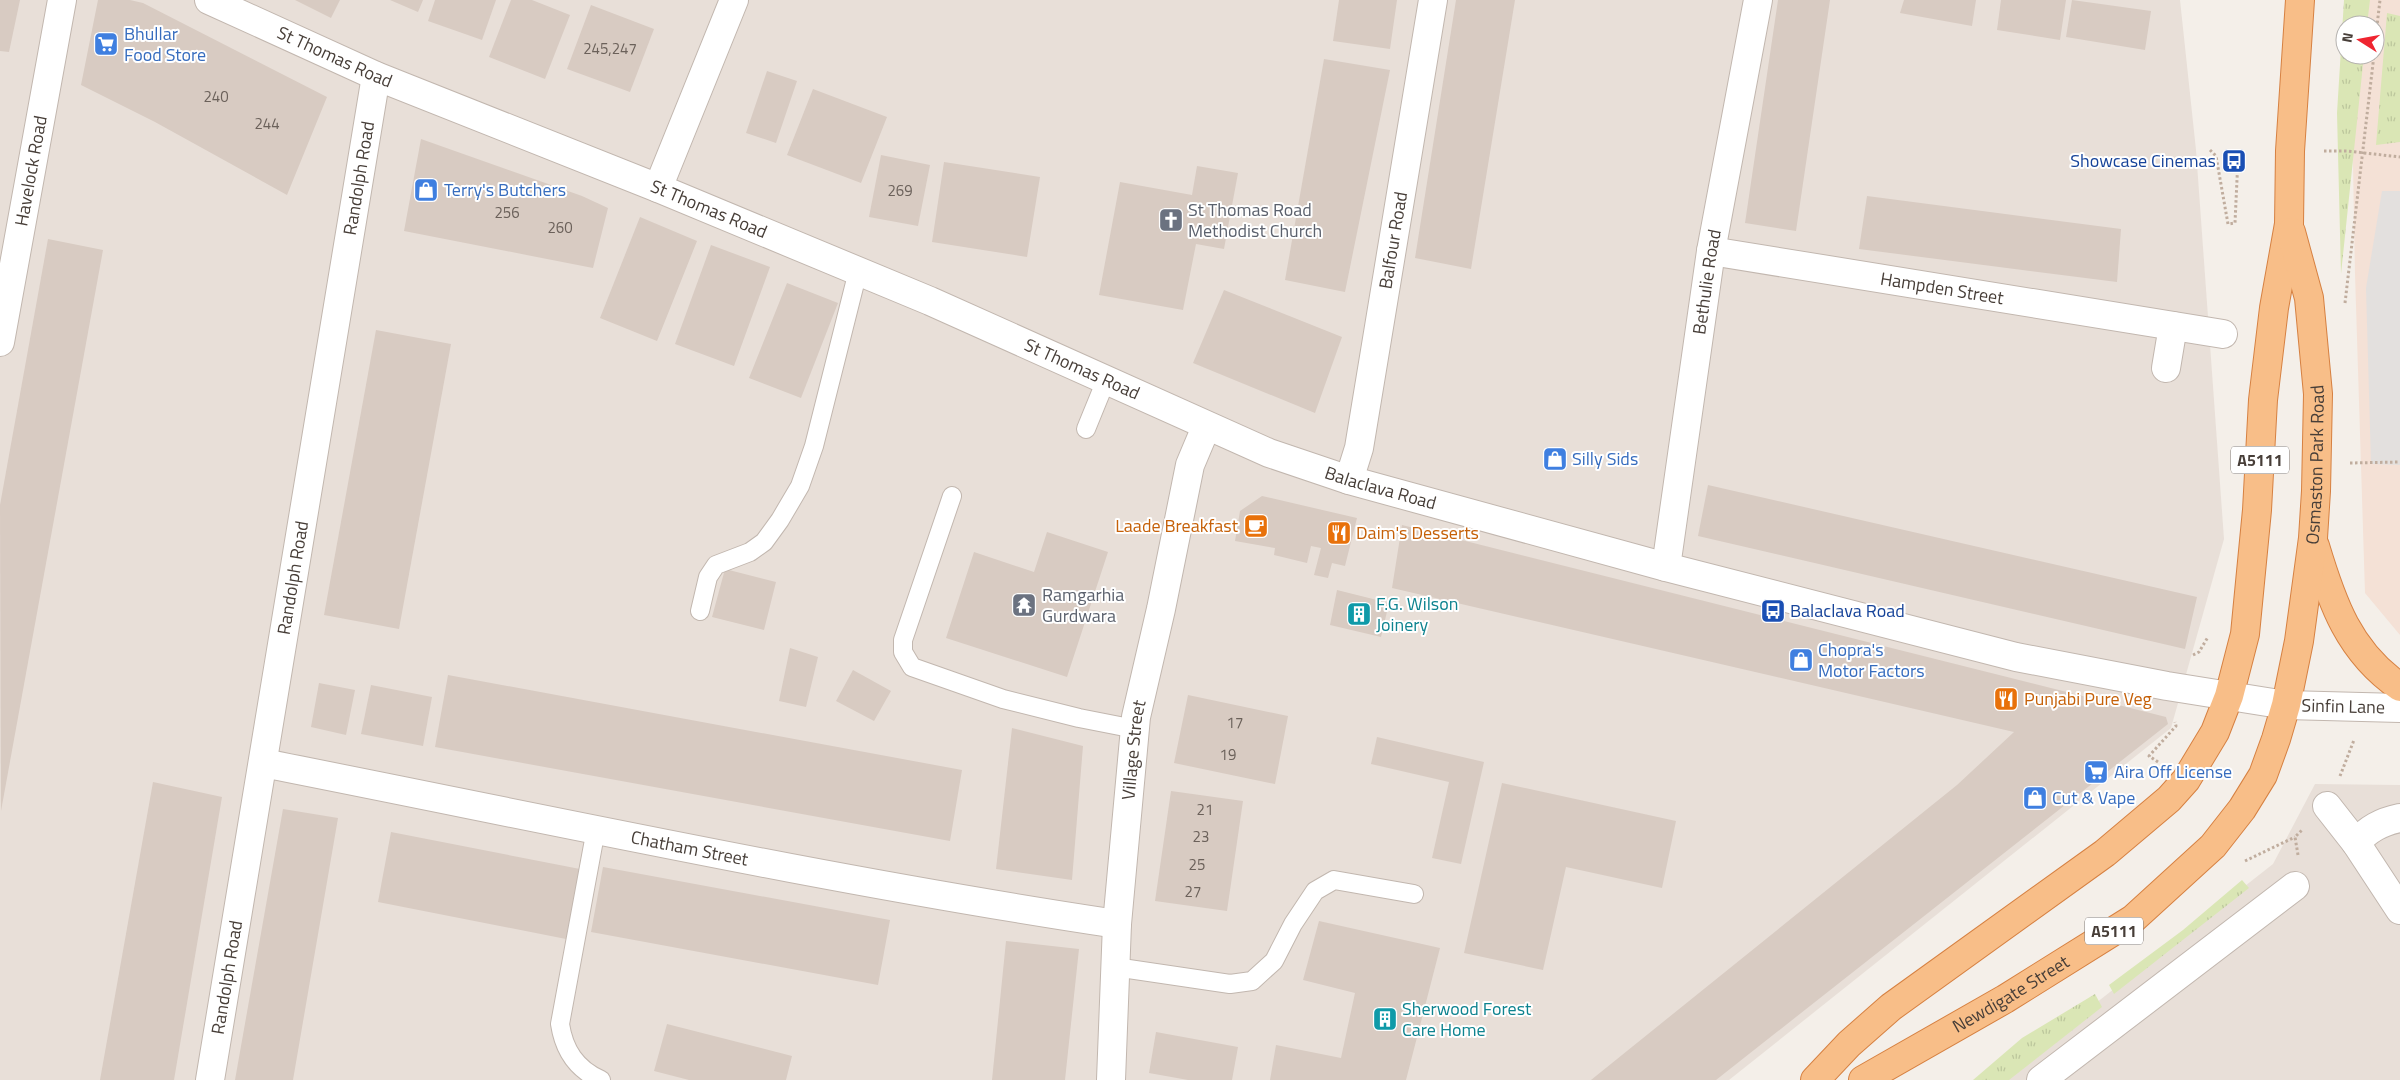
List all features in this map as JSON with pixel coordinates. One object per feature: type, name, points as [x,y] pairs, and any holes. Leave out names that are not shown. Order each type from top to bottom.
[{"type":"highway","name":"Osmaston Park Road","points":[[2229,696],[2245,634],[2257,510],[2263,400],[2274,308],[2289,224],[2290,151],[2300,0]]},
{"type":"highway","name":"Osmaston Park Road","points":[[2286,705],[2299,641],[2312,538],[2317,463],[2318,394],[2309,298],[2289,224]]},
{"type":"highway","points":[[2312,538],[2330,594],[2347,632],[2385,677],[2400,687]]},
{"type":"highway","name":"A5111","points":[[1815,1080],[1849,1044],[1891,1007],[2104,853],[2169,799],[2186,780],[2215,732],[2229,696]]},
{"type":"highway","name":"Newdigate Street","points":[[1863,1080],[1996,1004],[2133,919],[2213,846],[2242,809],[2263,775],[2286,705]]},
{"type":"street","name":"Havelock Road","points":[[0,342],[62,0]]},
{"type":"street","name":"St Thomas Road","points":[[209,0],[376,76],[658,188],[858,271],[1106,380],[1206,427]]},
{"type":"street","points":[[658,188],[734,0]]},
{"type":"street","name":"Balfour Road","points":[[1349,480],[1359,448],[1433,0]]},
{"type":"street","name":"Bethulie Road","points":[[1666,567],[1711,251],[1758,0]]},
{"type":"street","name":"Randolph Road","points":[[210,1080],[376,76]]},
{"type":"street","name":"Hampden Street","points":[[1711,251],[2222,334]]},
{"type":"street","points":[[2166,368],[2173,326]]},
{"type":"street","name":"Balaclava Road","points":[[1206,427],[1269,453],[1349,480],[1666,567],[2016,657],[2229,696]]},
{"type":"street","name":"Village Street","points":[[1111,1080],[1117,924],[1135,729],[1143,680],[1161,609],[1190,465],[1206,427]]},
{"type":"street","name":"Sinfin Lane","points":[[2229,696],[2286,705],[2352,709],[2400,708]]},
{"type":"street","name":"Chatham Street","points":[[263,763],[693,850],[950,898],[1117,924]]},
{"type":"street","points":[[2327,806],[2356,843],[2400,910]]},
{"type":"street","points":[[2356,843],[2367,830],[2386,820],[2400,818]]},
{"type":"street","points":[[2041,1080],[2296,886]]},
{"type":"lane","points":[[700,612],[708,577],[716,565],[750,552],[764,542],[780,520],[800,486],[814,446],[858,271]]},
{"type":"lane","points":[[1086,428],[1106,380]]},
{"type":"lane","points":[[952,496],[903,640],[903,652],[912,667],[1003,699],[1079,718],[1135,729]]},
{"type":"lane","points":[[596,829],[560,1024],[563,1040],[570,1057],[584,1070],[601,1080]]},
{"type":"lane","points":[[1115,967],[1230,984],[1252,981],[1274,961],[1315,891],[1334,880],[1414,894]]},
{"type":"path","points":[[2378,15],[2380,0]]},
{"type":"path","points":[[2344,308],[2373,65]]},
{"type":"path","points":[[2210,150],[2216,156],[2228,224],[2235,223],[2238,158]]},
{"type":"path","points":[[2290,151],[2347,151],[2400,157]]},
{"type":"path","points":[[2317,463],[2400,462]]},
{"type":"shaded area","points":[[0,0],[2180,0],[2196,150],[2224,539],[2171,728],[1729,1080],[0,1080]]},
{"type":"shaded area","points":[[2350,0],[2400,0],[2400,635],[2365,593],[2355,274],[2351,65],[2385,65],[2385,15],[2351,15]]},
{"type":"shaded area","points":[[2382,191],[2400,191],[2400,465],[2371,464],[2366,288]]},
{"type":"shaded area","points":[[2315,784],[2400,785],[2400,1080],[1998,1080],[2273,864]]},
{"type":"green space","points":[[2344,0],[2370,0],[2368,15],[2343,15]]},
{"type":"green space","points":[[2387,13],[2400,16],[2400,142],[2376,145],[2383,65],[2385,65]]},
{"type":"green space","points":[[2340,65],[2363,65],[2341,274],[2337,113]]},
{"type":"green space","points":[[2242,880],[2249,888],[2114,994],[2109,985],[2183,930]]},
{"type":"green space","points":[[2095,994],[2102,1007],[2009,1080],[1973,1080],[2022,1038]]},
{"type":"building","points":[[0,0],[20,0],[9,52],[0,51]]},
{"type":"building","points":[[98,0],[130,0],[143,3],[327,97],[287,195],[155,122],[81,85]]},
{"type":"building","points":[[295,0],[340,0],[331,18]]},
{"type":"building","points":[[390,0],[423,0],[418,12]]},
{"type":"building","points":[[435,0],[496,0],[482,40],[428,21]]},
{"type":"building","points":[[511,0],[532,0],[570,15],[545,79],[489,57]]},
{"type":"building","points":[[1339,0],[1397,0],[1390,49],[1333,41]]},
{"type":"building","points":[[1456,0],[1515,0],[1471,269],[1415,258]]},
{"type":"building","points":[[1778,0],[1830,0],[1796,231],[1745,223]]},
{"type":"building","points":[[1904,0],[1976,0],[1972,26],[1900,13]]},
{"type":"building","points":[[2001,0],[2066,0],[2060,40],[1997,30]]},
{"type":"building","points":[[2072,0],[2151,11],[2145,50],[2066,37]]},
{"type":"building","points":[[591,5],[654,29],[630,92],[567,69]]},
{"type":"building","points":[[1324,59],[1390,70],[1345,292],[1285,280]]},
{"type":"building","points":[[767,71],[797,81],[776,143],[746,133]]},
{"type":"building","points":[[813,89],[887,117],[861,183],[787,155]]},
{"type":"building","points":[[421,139],[582,196],[608,208],[593,268],[404,231]]},
{"type":"building","points":[[881,155],[930,165],[918,226],[869,217]]},
{"type":"building","points":[[944,162],[1040,177],[1027,257],[932,242]]},
{"type":"building","name":"St Thomas Road Methodist Church","points":[[1197,166],[1238,173],[1224,249],[1196,244],[1183,310],[1099,295],[1120,182],[1192,195]]},
{"type":"building","points":[[1867,196],[2121,229],[2117,282],[1859,249]]},
{"type":"building","points":[[640,217],[697,241],[657,341],[600,318]]},
{"type":"building","points":[[48,239],[103,250],[1,811],[0,505]]},
{"type":"building","points":[[711,245],[770,267],[734,366],[675,344]]},
{"type":"building","points":[[787,283],[838,303],[801,398],[749,378]]},
{"type":"building","points":[[1224,290],[1342,337],[1315,413],[1193,363]]},
{"type":"building","points":[[376,330],[451,344],[399,629],[324,615]]},
{"type":"building","points":[[1708,485],[2197,597],[2185,649],[1698,536]]},
{"type":"building","points":[[1262,496],[1357,518],[1345,566],[1332,563],[1328,578],[1314,575],[1321,548],[1311,546],[1307,563],[1274,555],[1275,548],[1235,541],[1240,511]]},
{"type":"building","points":[[1402,525],[2166,717],[2168,724],[1716,1080],[1591,1080],[1957,785],[2014,732],[1392,588]]},
{"type":"building","name":"Ramgarhia Gurdwara","points":[[1047,532],[1108,552],[1067,677],[946,638],[974,552],[1034,572]]},
{"type":"building","points":[[725,569],[776,582],[764,630],[712,617]]},
{"type":"building","name":"F.G. Wilson Joinery","points":[[1337,590],[1389,603],[1381,637],[1330,625]]},
{"type":"building","points":[[790,648],[818,657],[806,707],[779,701]]},
{"type":"building","points":[[853,670],[891,691],[874,721],[836,701]]},
{"type":"building","points":[[448,675],[962,770],[950,841],[435,747]]},
{"type":"building","points":[[319,683],[355,690],[346,735],[311,727]]},
{"type":"building","points":[[371,685],[432,697],[423,746],[361,734]]},
{"type":"building","points":[[1188,695],[1288,716],[1275,784],[1174,763]]},
{"type":"building","points":[[1012,728],[1083,746],[1072,880],[996,869]]},
{"type":"building","points":[[1377,737],[1484,762],[1461,864],[1432,858],[1449,782],[1371,764]]},
{"type":"building","points":[[153,782],[222,797],[174,1080],[100,1080]]},
{"type":"building","points":[[1502,783],[1676,821],[1662,888],[1566,867],[1543,970],[1464,953]]},
{"type":"building","points":[[1171,791],[1243,801],[1227,911],[1155,901]]},
{"type":"building","points":[[283,809],[338,818],[293,1080],[235,1080]]},
{"type":"building","points":[[391,832],[580,869],[566,939],[378,902]]},
{"type":"building","points":[[603,867],[890,920],[878,985],[591,932]]},
{"type":"building","name":"Sherwood Forest Care Home","points":[[1319,921],[1440,948],[1406,1080],[1270,1080],[1276,1045],[1341,1058],[1355,993],[1303,980]]},
{"type":"building","points":[[1006,941],[1079,949],[1065,1080],[992,1080]]},
{"type":"building","points":[[667,1024],[792,1056],[786,1080],[689,1080],[654,1071]]},
{"type":"building","points":[[1156,1032],[1238,1047],[1232,1080],[1188,1080],[1149,1073]]},
{"type":"place","name":"Bhullar Food Store","points":[[106,44]]},
{"type":"place","name":"Showcase Cinemas","points":[[2234,161]]},
{"type":"place","name":"Terry's Butchers","points":[[426,190]]},
{"type":"place","name":"St Thomas Road Methodist Church","points":[[1171,220]]},
{"type":"place","name":"Silly Sids","points":[[1555,459]]},
{"type":"place","name":"Laade Breakfast","points":[[1256,526]]},
{"type":"place","name":"Daim's Desserts","points":[[1339,533]]},
{"type":"place","name":"Ramgarhia Gurdwara","points":[[1024,605]]},
{"type":"place","name":"Balaclava Road","points":[[1773,611]]},
{"type":"place","name":"F.G. Wilson Joinery","points":[[1359,614]]},
{"type":"place","name":"Chopra's Motor Factors","points":[[1801,660]]},
{"type":"place","name":"Punjabi Pure Veg","points":[[2006,699]]},
{"type":"place","name":"Aira Off License","points":[[2096,772]]},
{"type":"place","name":"Cut & Vape","points":[[2035,798]]},
{"type":"place","name":"Sherwood Forest Care Home","points":[[1385,1019]]}]
